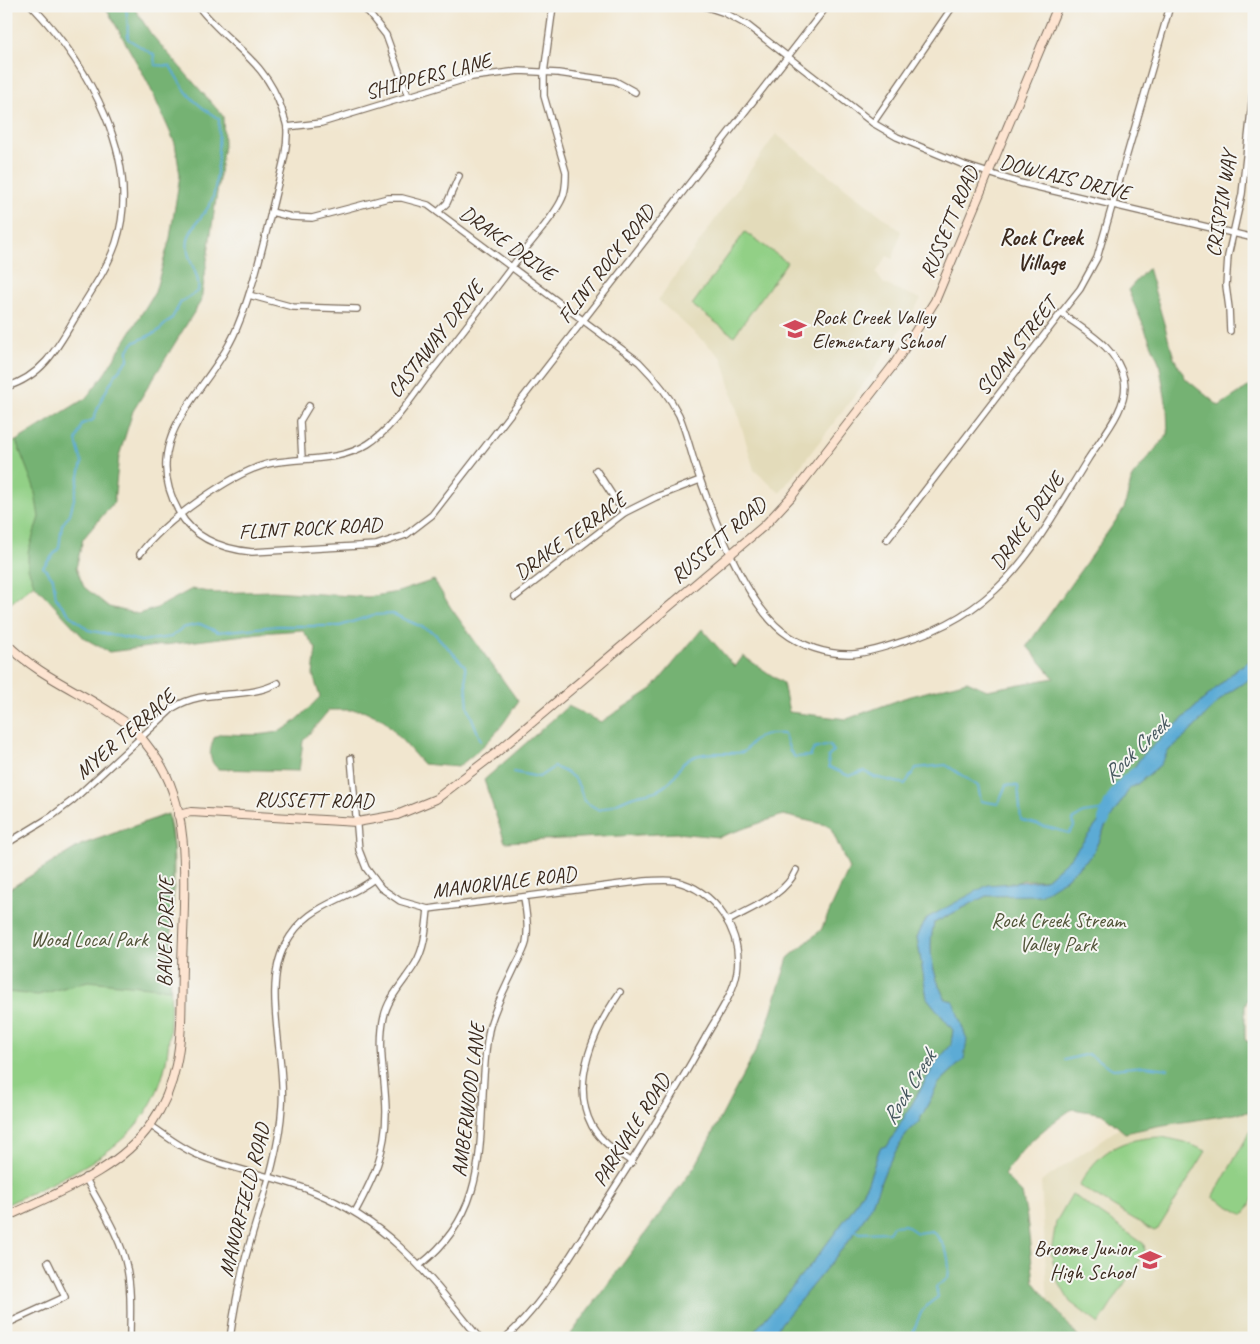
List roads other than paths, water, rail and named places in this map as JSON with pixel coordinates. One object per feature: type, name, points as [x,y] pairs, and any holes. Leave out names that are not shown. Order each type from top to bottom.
[{"type":"street","points":[[6,387],[31,376],[50,359],[102,272],[115,244],[121,223],[123,195],[122,170],[114,137],[85,75],[49,23],[32,6]]},
{"type":"street","name":"FLINT ROCK ROAD","points":[[198,6],[209,20],[263,70],[276,91],[287,127],[285,154],[249,295],[228,345],[176,422],[169,439],[165,457],[165,476],[170,496],[181,515],[205,538],[216,544],[243,551],[376,545],[406,535],[432,515],[826,6]]},
{"type":"street","points":[[363,6],[386,35],[408,96]]},
{"type":"street","name":"CASTAWAY DRIVE","points":[[140,554],[158,532],[229,481],[252,469],[271,463],[319,459],[344,454],[358,449],[379,436],[407,403],[561,201],[566,184],[566,172],[544,96],[544,73],[553,6]]},
{"type":"street","name":"DOWLAIS DRIVE","points":[[704,6],[725,13],[747,25],[873,122],[897,137],[988,174],[1113,206],[1254,238]]},
{"type":"street","points":[[873,122],[953,6]]},
{"type":"street","name":"RUSSETT ROAD","points":[[178,814],[192,812],[357,822],[383,819],[410,811],[436,799],[464,780],[765,525],[791,497],[918,332],[935,301],[1058,6]]},
{"type":"street","name":"SLOAN STREET","points":[[887,540],[1080,289],[1097,258],[1170,6]]},
{"type":"street","name":"SHIPPERS LANE","points":[[287,127],[321,123],[472,78],[519,71],[615,81],[635,92]]},
{"type":"street","name":"CRISPIN WAY","points":[[1230,331],[1226,286],[1228,256],[1242,194],[1254,83]]},
{"type":"street","name":"DRAKE DRIVE","points":[[438,212],[447,203],[458,176]]},
{"type":"street","name":"DRAKE DRIVE","points":[[271,212],[292,217],[312,218],[388,198],[402,198],[428,205],[584,319],[639,362],[661,386],[679,416],[700,480],[731,555],[766,615],[788,636],[820,651],[853,654],[879,648],[942,628],[982,604],[1029,554],[1108,427],[1124,397],[1125,382],[1119,362],[1112,352],[1061,313]]},
{"type":"street","points":[[249,295],[293,307],[356,309]]},
{"type":"street","points":[[302,459],[300,421],[303,413],[309,406]]},
{"type":"street","points":[[596,470],[624,513]]},
{"type":"street","name":"DRAKE TERRACE","points":[[515,597],[624,513],[656,497],[700,480]]},
{"type":"street","name":"BAUER DRIVE","points":[[6,643],[48,677],[121,718],[141,738],[165,771],[178,814],[184,848],[180,1036],[176,1066],[163,1103],[150,1125],[121,1156],[85,1178],[6,1217]]},
{"type":"street","name":"MYER TERRACE","points":[[6,844],[52,816],[73,800],[172,708],[185,700],[210,695],[253,693],[278,683]]},
{"type":"street","name":"MANORVALE ROAD","points":[[351,758],[359,850],[366,868],[381,888],[400,901],[428,909],[644,881],[673,881],[685,884],[706,896],[717,906],[728,921]]},
{"type":"street","points":[[728,921],[782,890],[791,883],[796,870]]},
{"type":"street","name":"MANORFIELD ROAD","points":[[230,1338],[236,1298],[278,1144],[283,1104],[274,986],[278,962],[285,945],[300,922],[331,901],[374,879]]},
{"type":"street","name":"AMBERWOOD LANE","points":[[420,1265],[435,1253],[454,1232],[474,1190],[489,1030],[499,1002],[526,945],[528,923],[524,897]]},
{"type":"street","points":[[355,1212],[374,1177],[384,1140],[386,1111],[381,1039],[384,1015],[393,996],[421,952],[428,909]]},
{"type":"street","name":"PARKVALE ROAD","points":[[505,1338],[537,1306],[632,1162],[676,1091],[733,987],[738,956],[728,921]]},
{"type":"street","points":[[620,992],[606,1011],[596,1035],[585,1071],[582,1092],[586,1111],[596,1131],[606,1144],[632,1162]]},
{"type":"street","points":[[150,1125],[197,1155],[313,1191],[355,1212],[392,1239],[420,1265],[479,1338]]},
{"type":"street","points":[[85,1178],[115,1235],[127,1266],[130,1290],[130,1338]]},
{"type":"street","points":[[6,1324],[65,1297],[48,1262]]},
{"type":"water","points":[[1254,658],[1254,676],[1225,695],[1187,735],[1169,750],[1160,765],[1130,788],[1105,827],[1092,855],[1064,880],[1040,895],[986,896],[934,923],[931,943],[932,962],[937,981],[945,999],[953,1001],[967,1040],[964,1059],[939,1083],[918,1123],[906,1134],[887,1166],[870,1209],[852,1237],[769,1338],[749,1338],[814,1261],[852,1210],[868,1182],[880,1148],[888,1145],[937,1061],[951,1045],[953,1030],[927,998],[917,937],[927,918],[988,885],[1045,880],[1071,857],[1097,824],[1141,757],[1237,669]]},
{"type":"waterway","points":[[111,6],[119,9],[121,6]]},
{"type":"waterway","points":[[125,6],[128,39],[154,55],[155,65],[170,66],[190,97],[219,119],[215,189],[211,203],[193,228],[188,240],[188,254],[197,278],[198,291],[181,302],[172,318],[157,332],[133,343],[128,350],[128,360],[117,372],[102,398],[93,420],[82,424],[76,441],[82,462],[70,514],[62,525],[59,548],[43,567],[53,578],[56,598],[69,614],[88,630],[141,641],[171,637],[182,628],[200,624],[218,632],[277,626],[340,626],[373,615],[393,614],[433,632],[465,666],[468,708],[481,741]]},
{"type":"waterway","points":[[513,772],[539,777],[554,767],[561,770],[575,779],[584,801],[599,810],[631,797],[661,788],[672,779],[687,760],[694,757],[708,753],[744,752],[753,741],[761,736],[784,734],[790,751],[795,757],[810,756],[814,749],[829,745],[834,751],[828,757],[829,767],[849,776],[864,771],[874,777],[905,784],[916,768],[946,765],[978,786],[981,801],[998,804],[1006,785],[1018,786],[1021,820],[1069,833],[1074,827],[1073,820],[1083,813],[1107,810]]},
{"type":"waterway","name":"Rock Creek","points":[[1104,820],[1109,805],[1117,792],[1127,780],[1139,771]]},
{"type":"waterway","points":[[1065,1060],[1088,1054],[1113,1069],[1144,1066],[1168,1069]]},
{"type":"waterway","points":[[855,1230],[860,1233],[889,1232],[893,1226],[905,1225],[917,1233],[932,1231],[944,1246],[949,1264],[948,1278],[936,1287],[938,1297],[926,1306],[918,1319],[911,1338]]},
{"type":"place","name":"Rock Creek Valley Elementary School","points":[[795,329]]},
{"type":"place","name":"Broome Junior High School","points":[[1150,1260]]},
{"type":"district","name":"Rock Creek Village","points":[[1041,250]]},
{"type":"park label","name":"Rock Creek Stream Valley Park","points":[[1058,932]]},
{"type":"park label","name":"Wood Local Park","points":[[89,939]]}]
